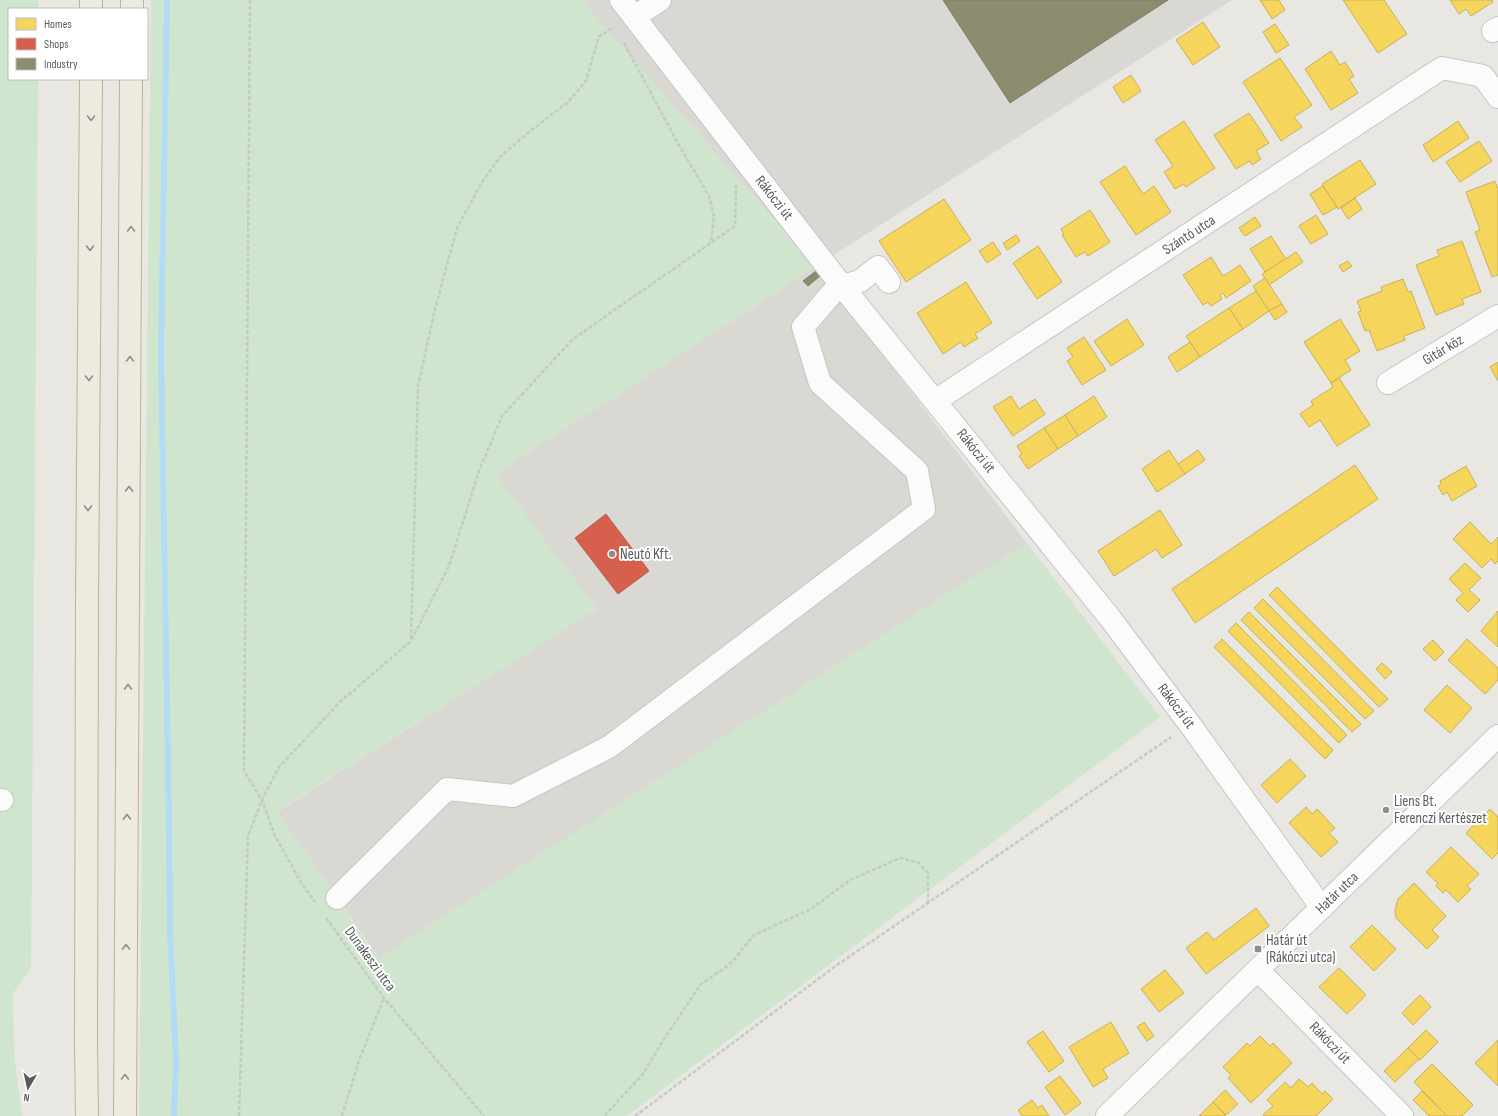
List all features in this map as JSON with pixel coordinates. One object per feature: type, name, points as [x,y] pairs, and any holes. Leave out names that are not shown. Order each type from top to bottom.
[{"type":"highway","points":[[87,1116],[87,594],[91,80]]},
{"type":"highway","points":[[125,1116],[132,80]]},
{"type":"street","name":"Rákóczi út","points":[[621,0],[627,21],[736,150],[842,286],[1110,618],[1191,726],[1322,908]]},
{"type":"street","points":[[627,21],[660,0]]},
{"type":"street","name":"Szántó utca","points":[[936,401],[1442,68],[1483,76],[1498,97]]},
{"type":"street","points":[[336,898],[447,789],[513,796],[609,747],[924,508],[917,471],[820,383],[803,327],[834,291],[842,286],[860,280],[878,267],[889,282]]},
{"type":"street","name":"Gitár köz","points":[[1388,383],[1498,316]]},
{"type":"street","name":"Határ utca","points":[[1107,1116],[1498,736]]},
{"type":"street","name":"Rákóczi út","points":[[1258,970],[1402,1116]]},
{"type":"path","points":[[250,0],[244,771],[262,800],[276,836],[302,884],[315,903]]},
{"type":"path","points":[[627,21],[623,41],[680,147],[709,196],[714,217],[711,243]]},
{"type":"path","points":[[411,641],[418,386],[435,309],[457,228],[482,182],[500,157],[534,128],[567,103],[586,80],[599,36],[627,21]]},
{"type":"path","points":[[239,1116],[248,836],[262,800],[278,768],[340,702],[411,641],[448,566],[478,471],[502,416],[574,339],[735,226],[736,150]]},
{"type":"path","points":[[635,1116],[837,965],[1171,737],[1191,726]]},
{"type":"path","points":[[605,1116],[642,1075],[701,984],[732,962],[754,935],[811,909],[850,880],[900,858],[919,862],[928,873],[928,903]]},
{"type":"path","name":"Dunakeszi utca","points":[[324,915],[384,998],[484,1116]]},
{"type":"path","points":[[342,1116],[359,1060],[384,998]]},
{"type":"shaded area","points":[[581,0],[1232,0],[815,267]]},
{"type":"shaded area","points":[[815,267],[1027,543],[379,958],[277,812],[596,609],[495,474]]},
{"type":"green space","points":[[0,0],[38,0],[38,8],[8,8],[8,80],[38,80],[31,969],[13,993],[14,1055],[22,1116],[0,1116]]},
{"type":"green space","points":[[151,0],[581,0],[815,267],[495,474],[597,609],[277,811],[378,958],[1027,543],[1160,717],[627,1116],[139,1116]]},
{"type":"building: Homes","points":[[1260,0],[1279,0],[1285,10],[1272,19]]},
{"type":"building: Homes","points":[[1343,0],[1384,0],[1407,34],[1378,53]]},
{"type":"building: Homes","points":[[1450,0],[1492,0],[1493,2],[1471,16],[1466,9],[1459,14]]},
{"type":"building: Homes","points":[[1203,22],[1220,47],[1193,65],[1176,40]]},
{"type":"building: Homes","points":[[1275,24],[1289,45],[1276,53],[1263,32]]},
{"type":"building: Homes","points":[[1331,51],[1340,65],[1345,62],[1354,76],[1349,79],[1358,93],[1331,110],[1305,69]]},
{"type":"building: Homes","points":[[1280,58],[1312,105],[1294,117],[1302,127],[1281,141],[1243,82]]},
{"type":"building: Homes","points":[[1131,75],[1141,91],[1123,103],[1113,87]]},
{"type":"building: Homes","points":[[1249,113],[1269,143],[1256,151],[1261,159],[1252,165],[1250,161],[1236,169],[1214,135]]},
{"type":"building: Homes","points":[[1184,121],[1215,168],[1186,187],[1184,184],[1175,189],[1164,172],[1173,166],[1155,140]]},
{"type":"building: Homes","points":[[1458,121],[1469,138],[1433,162],[1423,145]]},
{"type":"building: Homes","points":[[1479,141],[1492,161],[1460,182],[1446,162]]},
{"type":"building: Homes","points":[[1360,160],[1376,184],[1338,209],[1322,184]]},
{"type":"building: Homes","points":[[1125,166],[1143,194],[1154,186],[1171,212],[1136,235],[1100,182]]},
{"type":"building: Homes","points":[[1495,181],[1498,189],[1498,275],[1492,277],[1475,232],[1480,230],[1466,192]]},
{"type":"building: Homes","points":[[1323,186],[1337,207],[1323,215],[1310,194]]},
{"type":"building: Homes","points":[[1355,198],[1362,209],[1348,219],[1341,208]]},
{"type":"building: Homes","points":[[944,199],[971,240],[906,282],[879,241]]},
{"type":"building: Homes","points":[[1090,210],[1110,242],[1088,256],[1085,252],[1076,257],[1062,235],[1064,234],[1061,229]]},
{"type":"building: Homes","points":[[1316,215],[1328,234],[1311,244],[1299,226]]},
{"type":"building: Homes","points":[[1255,217],[1261,226],[1245,236],[1239,228]]},
{"type":"building: Homes","points":[[1016,235],[1020,241],[1007,250],[1003,243]]},
{"type":"building: Homes","points":[[1271,236],[1286,259],[1265,272],[1250,249]]},
{"type":"building: Homes","points":[[1462,241],[1481,292],[1462,299],[1464,304],[1436,315],[1416,265],[1439,256],[1437,250]]},
{"type":"building: Homes","points":[[993,242],[1001,254],[987,263],[979,251]]},
{"type":"building: Homes","points":[[1038,246],[1062,282],[1037,299],[1013,263]]},
{"type":"building: Homes","points":[[1296,252],[1303,262],[1269,285],[1262,274]]},
{"type":"building: Homes","points":[[1211,257],[1223,276],[1240,265],[1251,281],[1226,298],[1223,293],[1220,295],[1222,299],[1211,306],[1208,302],[1203,305],[1183,275]]},
{"type":"building: Homes","points":[[1348,261],[1352,266],[1343,272],[1339,266]]},
{"type":"building: Homes","points":[[1265,278],[1282,304],[1269,311],[1253,286]]},
{"type":"building: Homes","points":[[1403,279],[1408,292],[1411,291],[1425,328],[1404,336],[1405,340],[1377,351],[1369,330],[1365,331],[1358,312],[1361,311],[1357,301],[1382,291],[1381,287]]},
{"type":"building: Homes","points":[[966,282],[992,323],[975,334],[978,338],[964,347],[961,342],[943,354],[917,313]]},
{"type":"building: Homes","points":[[1256,291],[1269,311],[1243,329],[1229,308]]},
{"type":"building: Homes","points":[[1282,304],[1287,312],[1275,320],[1269,311]]},
{"type":"building: Homes","points":[[1229,308],[1243,329],[1200,357],[1186,336]]},
{"type":"building: Homes","points":[[1127,319],[1144,345],[1111,366],[1094,341]]},
{"type":"building: Homes","points":[[1340,319],[1360,351],[1345,360],[1351,370],[1331,383],[1304,342]]},
{"type":"building: Homes","points":[[1084,337],[1106,370],[1082,385],[1067,361],[1073,357],[1067,348]]},
{"type":"building: Homes","points":[[1190,342],[1200,357],[1177,372],[1168,357]]},
{"type":"building: Homes","points":[[1498,362],[1498,381],[1490,367]]},
{"type":"building: Homes","points":[[1339,378],[1370,425],[1337,446],[1320,420],[1309,427],[1300,414],[1313,405],[1311,401],[1333,387],[1331,383]]},
{"type":"building: Homes","points":[[1011,396],[1019,409],[1035,399],[1045,414],[1013,436],[993,407]]},
{"type":"building: Homes","points":[[1094,396],[1107,417],[1078,436],[1065,415]]},
{"type":"building: Homes","points":[[1065,415],[1078,436],[1058,449],[1044,428]]},
{"type":"building: Homes","points":[[1044,428],[1058,449],[1028,469],[1019,456],[1022,454],[1017,446]]},
{"type":"building: Homes","points":[[1169,450],[1185,474],[1157,492],[1142,469]]},
{"type":"building: Homes","points":[[1198,450],[1205,460],[1185,474],[1178,464]]},
{"type":"building: Homes","points":[[1355,465],[1378,499],[1195,623],[1172,589]]},
{"type":"building: Homes","points":[[1466,466],[1477,486],[1452,501],[1447,492],[1443,495],[1438,486],[1441,484],[1440,481]]},
{"type":"building: Homes","points":[[1160,510],[1182,545],[1162,558],[1156,549],[1114,576],[1098,551]]},
{"type":"building: Homes","points":[[1470,522],[1491,544],[1498,537],[1498,561],[1495,564],[1491,559],[1482,568],[1453,539]]},
{"type":"building: Homes","points":[[1465,563],[1481,578],[1469,590],[1480,600],[1468,612],[1456,600],[1463,593],[1449,579]]},
{"type":"building: Homes","points":[[1277,587],[1388,699],[1379,707],[1269,595]]},
{"type":"building: Homes","points":[[1263,599],[1374,711],[1365,719],[1254,608]]},
{"type":"building: Homes","points":[[1498,611],[1498,647],[1481,631]]},
{"type":"building: Homes","points":[[1249,612],[1361,724],[1352,732],[1241,620]]},
{"type":"building: Homes","points":[[1236,623],[1347,735],[1339,743],[1228,631]]},
{"type":"building: Homes","points":[[1222,639],[1333,750],[1325,759],[1214,647]]},
{"type":"building: Homes","points":[[1467,639],[1498,668],[1498,680],[1485,694],[1448,660]]},
{"type":"building: Homes","points":[[1433,640],[1444,652],[1435,661],[1423,649]]},
{"type":"building: Homes","points":[[1382,663],[1392,672],[1385,679],[1376,669]]},
{"type":"building: Homes","points":[[1447,685],[1472,708],[1450,733],[1424,710]]},
{"type":"building: Homes","points":[[1290,759],[1306,776],[1277,803],[1261,785]]},
{"type":"building: Homes","points":[[1306,807],[1312,814],[1317,809],[1335,828],[1329,833],[1338,842],[1321,857],[1289,823]]},
{"type":"building: Homes","points":[[1490,809],[1498,817],[1498,853],[1492,859],[1466,833]]},
{"type":"building: Homes","points":[[1451,847],[1479,874],[1467,886],[1471,889],[1458,902],[1446,890],[1443,893],[1436,886],[1438,883],[1426,872]]},
{"type":"building: Homes","points":[[1414,883],[1446,916],[1432,930],[1439,937],[1427,949],[1396,918],[1395,910],[1398,899]]},
{"type":"building: Homes","points":[[1256,908],[1269,926],[1206,974],[1186,948],[1207,932],[1214,940]]},
{"type":"building: Homes","points":[[1372,925],[1396,949],[1374,971],[1350,947]]},
{"type":"building: Homes","points":[[1339,968],[1366,995],[1347,1014],[1319,987]]},
{"type":"building: Homes","points":[[1165,970],[1184,993],[1159,1012],[1141,989]]},
{"type":"building: Homes","points":[[1420,995],[1431,1007],[1413,1025],[1402,1013]]},
{"type":"building: Homes","points":[[1111,1022],[1129,1053],[1103,1069],[1108,1078],[1093,1087],[1069,1047]]},
{"type":"building: Homes","points":[[1144,1022],[1154,1036],[1147,1041],[1137,1027]]},
{"type":"building: Homes","points":[[1426,1030],[1438,1042],[1420,1060],[1408,1048]]},
{"type":"building: Homes","points":[[1043,1031],[1064,1061],[1049,1072],[1027,1042]]},
{"type":"building: Homes","points":[[1260,1036],[1270,1046],[1273,1043],[1292,1063],[1251,1103],[1228,1078],[1231,1075],[1223,1067],[1247,1043],[1250,1046]]},
{"type":"building: Homes","points":[[1498,1040],[1498,1086],[1475,1063]]},
{"type":"building: Homes","points":[[1408,1048],[1419,1059],[1395,1082],[1384,1071]]},
{"type":"building: Homes","points":[[1432,1064],[1473,1105],[1462,1116],[1447,1116],[1414,1082]]},
{"type":"building: Homes","points":[[1060,1076],[1081,1103],[1065,1115],[1045,1087]]},
{"type":"building: Homes","points":[[1299,1079],[1308,1087],[1312,1083],[1322,1094],[1325,1091],[1333,1099],[1316,1116],[1263,1115],[1273,1106],[1267,1100],[1285,1082],[1291,1088]]},
{"type":"building: Homes","points":[[1225,1090],[1238,1104],[1226,1115],[1213,1102]]},
{"type":"building: Homes","points":[[1422,1091],[1447,1116],[1429,1116],[1413,1100]]},
{"type":"building: Homes","points":[[1032,1100],[1038,1108],[1042,1105],[1049,1116],[1022,1116],[1018,1110]]},
{"type":"building: Homes","points":[[1213,1102],[1226,1116],[1199,1116]]},
{"type":"building: Shops","name":"Neutó Kft.","points":[[606,514],[649,571],[618,594],[575,538]]},
{"type":"building: Industry","points":[[943,0],[1168,0],[1010,103]]},
{"type":"building: Industry","points":[[816,271],[820,276],[808,286],[803,281]]},
{"type":"waterway","points":[[167,0],[161,352],[170,929],[176,1061],[174,1116]]},
{"type":"place","name":"Neutó Kft.","points":[[612,554]]},
{"type":"place","name":"Liens Bt. Ferenczi Kertészet","points":[[1386,810]]},
{"type":"place","name":"Határ út (Rákóczi utca)","points":[[1258,949]]}]
